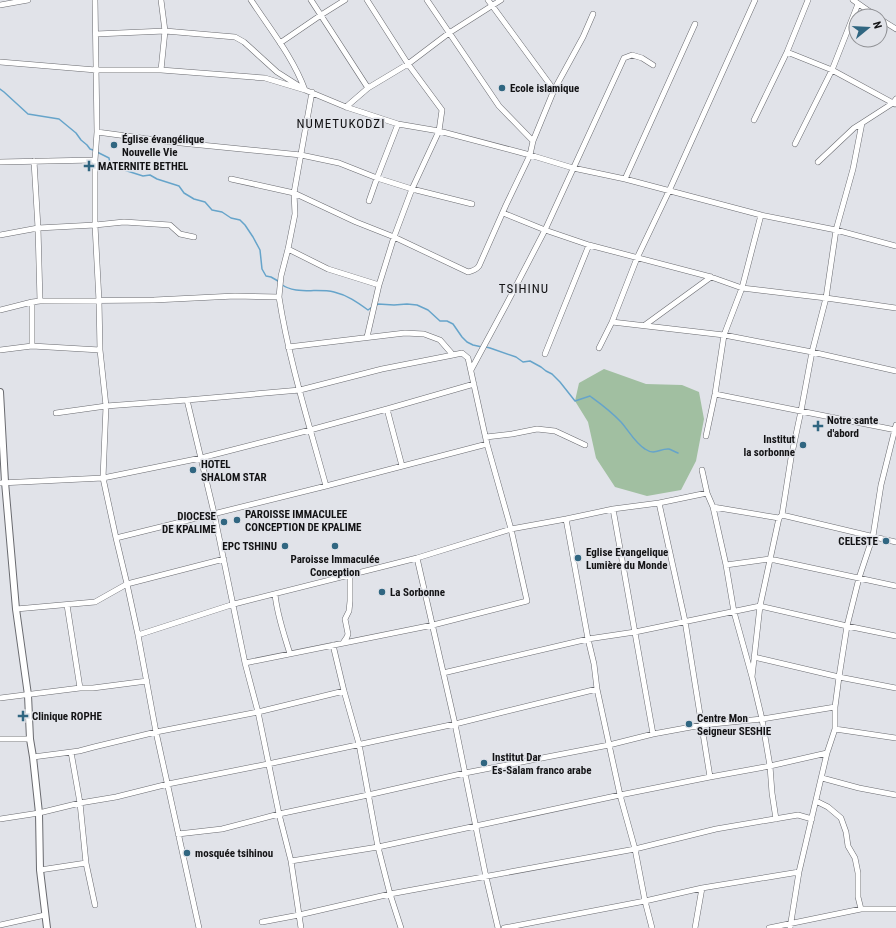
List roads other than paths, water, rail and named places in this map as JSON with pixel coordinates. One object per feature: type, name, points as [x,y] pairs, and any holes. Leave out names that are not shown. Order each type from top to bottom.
[{"type":"street","points":[[0,6],[28,0]]},
{"type":"street","points":[[95,0],[97,132],[94,160],[100,350],[106,406],[103,478],[138,635],[156,732],[199,928]]},
{"type":"street","points":[[161,0],[165,31],[161,70]]},
{"type":"street","points":[[250,0],[280,43],[301,78],[305,90]]},
{"type":"street","points":[[311,0],[368,88]]},
{"type":"street","points":[[280,43],[345,0]]},
{"type":"street","points":[[367,0],[408,64],[442,110],[439,131],[412,189],[394,237],[379,285],[367,337]]},
{"type":"street","points":[[427,0],[499,106],[533,141]]},
{"type":"street","points":[[488,0],[554,90]]},
{"type":"street","points":[[346,106],[368,88],[408,64],[449,33],[501,0]]},
{"type":"street","points":[[599,348],[612,322],[637,258],[669,191],[755,0]]},
{"type":"street","points":[[754,120],[787,52],[808,0]]},
{"type":"street","points":[[853,0],[864,8]]},
{"type":"street","points":[[795,144],[832,70],[858,4]]},
{"type":"street","points":[[231,179],[294,193],[356,222],[394,237],[468,272],[476,269],[479,266],[530,155],[533,141],[554,90],[593,14]]},
{"type":"street","points":[[625,179],[695,24]]},
{"type":"street","points":[[96,34],[165,31],[235,37],[244,42],[276,72],[305,90]]},
{"type":"street","points":[[787,52],[832,70],[895,102]]},
{"type":"street","points":[[471,370],[545,230],[624,58],[632,55],[642,58],[654,65]]},
{"type":"street","points":[[0,62],[96,70],[161,70],[265,78],[312,92],[346,106],[398,124],[439,131],[573,168],[625,179],[761,215],[836,230],[896,246]]},
{"type":"street","points":[[312,92],[294,193],[295,214],[281,276],[279,297],[288,347],[326,486]]},
{"type":"street","points":[[818,162],[854,128],[895,102]]},
{"type":"street","points":[[752,677],[760,606],[780,517],[812,352],[826,298],[836,230],[853,169],[862,123]]},
{"type":"street","points":[[369,200],[398,124]]},
{"type":"street","points":[[97,132],[171,142],[301,155],[339,163],[377,178],[412,189],[472,204]]},
{"type":"street","points":[[0,162],[94,160]]},
{"type":"street","points":[[34,161],[40,302]]},
{"type":"street","points":[[503,213],[545,230],[589,244],[711,277],[742,288],[896,308]]},
{"type":"street","points":[[706,436],[715,394],[724,335],[742,288],[761,215]]},
{"type":"street","points":[[0,235],[38,228],[124,222],[170,225],[180,234],[194,237]]},
{"type":"street","points":[[545,354],[589,244]]},
{"type":"street","points":[[288,249],[328,269],[379,285]]},
{"type":"street","points":[[645,325],[711,277]]},
{"type":"street","points":[[0,310],[32,302],[154,300],[235,296],[279,297]]},
{"type":"street","points":[[32,302],[32,346]]},
{"type":"street","points":[[612,322],[724,335],[896,370]]},
{"type":"street","points":[[288,347],[405,333],[424,334],[440,340],[453,355]]},
{"type":"street","points":[[0,350],[32,346],[100,350]]},
{"type":"street","points":[[56,413],[106,406],[300,390],[382,369],[462,353],[468,358],[487,444],[511,529],[527,601],[433,624],[245,663]]},
{"type":"street","points":[[2,482],[103,478],[201,458],[310,430],[474,384]]},
{"type":"street","points":[[0,392],[2,482],[16,609],[28,695],[30,739],[34,757],[39,813],[40,870],[47,928]]},
{"type":"street","points":[[715,394],[896,428],[881,485],[873,536],[859,578],[847,626],[835,707],[834,729],[827,753],[800,872],[791,925]]},
{"type":"street","points":[[187,400],[214,513],[245,663],[258,712],[279,814],[291,861],[301,928]]},
{"type":"street","points":[[387,409],[402,466]]},
{"type":"street","points":[[486,438],[537,429],[555,431],[585,445]]},
{"type":"street","points":[[116,538],[487,444]]},
{"type":"street","points":[[702,470],[707,493],[713,507],[726,565],[734,612],[762,719],[770,766],[776,819]]},
{"type":"street","points":[[138,635],[234,604],[417,558],[511,529],[566,520],[613,509],[659,503],[707,493]]},
{"type":"street","points":[[659,503],[685,621],[710,777]]},
{"type":"street","points":[[713,507],[780,517],[896,542]]},
{"type":"street","points":[[613,509],[653,734]]},
{"type":"street","points":[[566,520],[588,640],[594,664],[597,689],[652,928]]},
{"type":"street","points":[[417,558],[455,724],[475,826],[498,928]]},
{"type":"street","points":[[16,609],[95,602],[127,584],[224,559]]},
{"type":"street","points":[[726,565],[770,559],[896,586]]},
{"type":"street","points":[[342,643],[348,634],[345,619],[349,611],[350,575]]},
{"type":"street","points":[[275,594],[282,630],[290,654]]},
{"type":"street","points":[[67,604],[80,688]]},
{"type":"street","points":[[443,673],[588,640],[635,632],[760,606],[896,636]]},
{"type":"street","points":[[333,645],[359,744],[378,847],[390,894],[401,928]]},
{"type":"street","points":[[754,657],[839,677],[896,688]]},
{"type":"street","points":[[0,698],[147,681]]},
{"type":"street","points":[[0,820],[116,797],[168,784],[455,724],[597,689]]},
{"type":"street","points":[[34,757],[80,751],[156,732],[258,712],[344,691]]},
{"type":"street","points":[[178,834],[222,829],[279,814],[465,773],[609,745],[653,734],[702,725],[762,719],[835,707]]},
{"type":"street","points":[[834,729],[896,738]]},
{"type":"street","points":[[0,740],[30,739]]},
{"type":"street","points":[[72,752],[80,803],[86,863],[95,905]]},
{"type":"street","points":[[291,861],[378,847],[620,794],[770,766],[827,753]]},
{"type":"street","points":[[822,778],[896,795]]},
{"type":"street","points":[[816,801],[828,807],[841,818],[846,832],[848,846],[856,858],[858,872],[858,897],[861,909]]},
{"type":"street","points":[[262,922],[390,894],[635,850],[716,829],[798,815],[812,818]]},
{"type":"street","points":[[40,870],[86,863]]},
{"type":"street","points":[[504,928],[645,901],[702,888],[800,872]]},
{"type":"street","points":[[695,928],[702,888]]},
{"type":"street","points":[[769,928],[791,925],[861,909],[896,909]]},
{"type":"street","points":[[0,924],[46,915]]},
{"type":"waterway","points":[[0,89],[28,114],[59,119],[76,133],[90,149],[93,150]]},
{"type":"waterway","points":[[97,152],[109,158],[110,164],[115,169],[121,169],[143,176],[150,175],[157,179],[179,186],[184,193],[194,199],[205,202],[212,210],[222,212],[231,218],[240,220],[245,225],[260,250],[262,269],[266,276],[278,281]]},
{"type":"waterway","points":[[281,284],[293,289],[339,293],[368,310],[372,307]]},
{"type":"waterway","points":[[376,305],[417,305],[428,310],[440,321],[447,321],[453,324],[467,342],[482,347]]},
{"type":"waterway","points":[[486,347],[516,357],[523,362],[530,361],[541,367],[552,374],[575,401],[590,396],[613,414],[638,444],[649,451],[655,452],[669,449],[678,453]]},
{"type":"place","name":"Ecole islamique","points":[[502,88]]},
{"type":"place","name":"Église évangélique Nouvelle Vie","points":[[114,145]]},
{"type":"place","name":"MATERNITE BETHEL","points":[[89,166]]},
{"type":"place","name":"Notre sante d'abord","points":[[818,426]]},
{"type":"place","name":"Institut la sorbonne","points":[[803,445]]},
{"type":"place","name":"HOTEL SHALOM STAR","points":[[193,470]]},
{"type":"place","name":"PAROISSE IMMACULEE CONCEPTION DE KPALIME","points":[[237,520]]},
{"type":"place","name":"DIOCESE DE KPALIME","points":[[224,522]]},
{"type":"place","name":"CELESTE","points":[[886,541]]},
{"type":"place","name":"EPC TSHINU","points":[[285,546]]},
{"type":"place","name":"Paroisse Immaculée Conception","points":[[335,546]]},
{"type":"place","name":"Eglise Evangelique Lumière du Monde","points":[[578,558]]},
{"type":"place","name":"La Sorbonne","points":[[382,592]]},
{"type":"place","name":"Clinique ROPHE","points":[[23,716]]},
{"type":"place","name":"Centre Mon Seigneur SESHIE","points":[[689,724]]},
{"type":"place","name":"Institut Dar Es-Salam franco arabe","points":[[484,763]]},
{"type":"place","name":"mosquée tsihinou","points":[[187,853]]},
{"type":"district","name":"NUMETUKODZI","points":[[341,123]]},
{"type":"district","name":"TSIHINU","points":[[524,288]]}]
